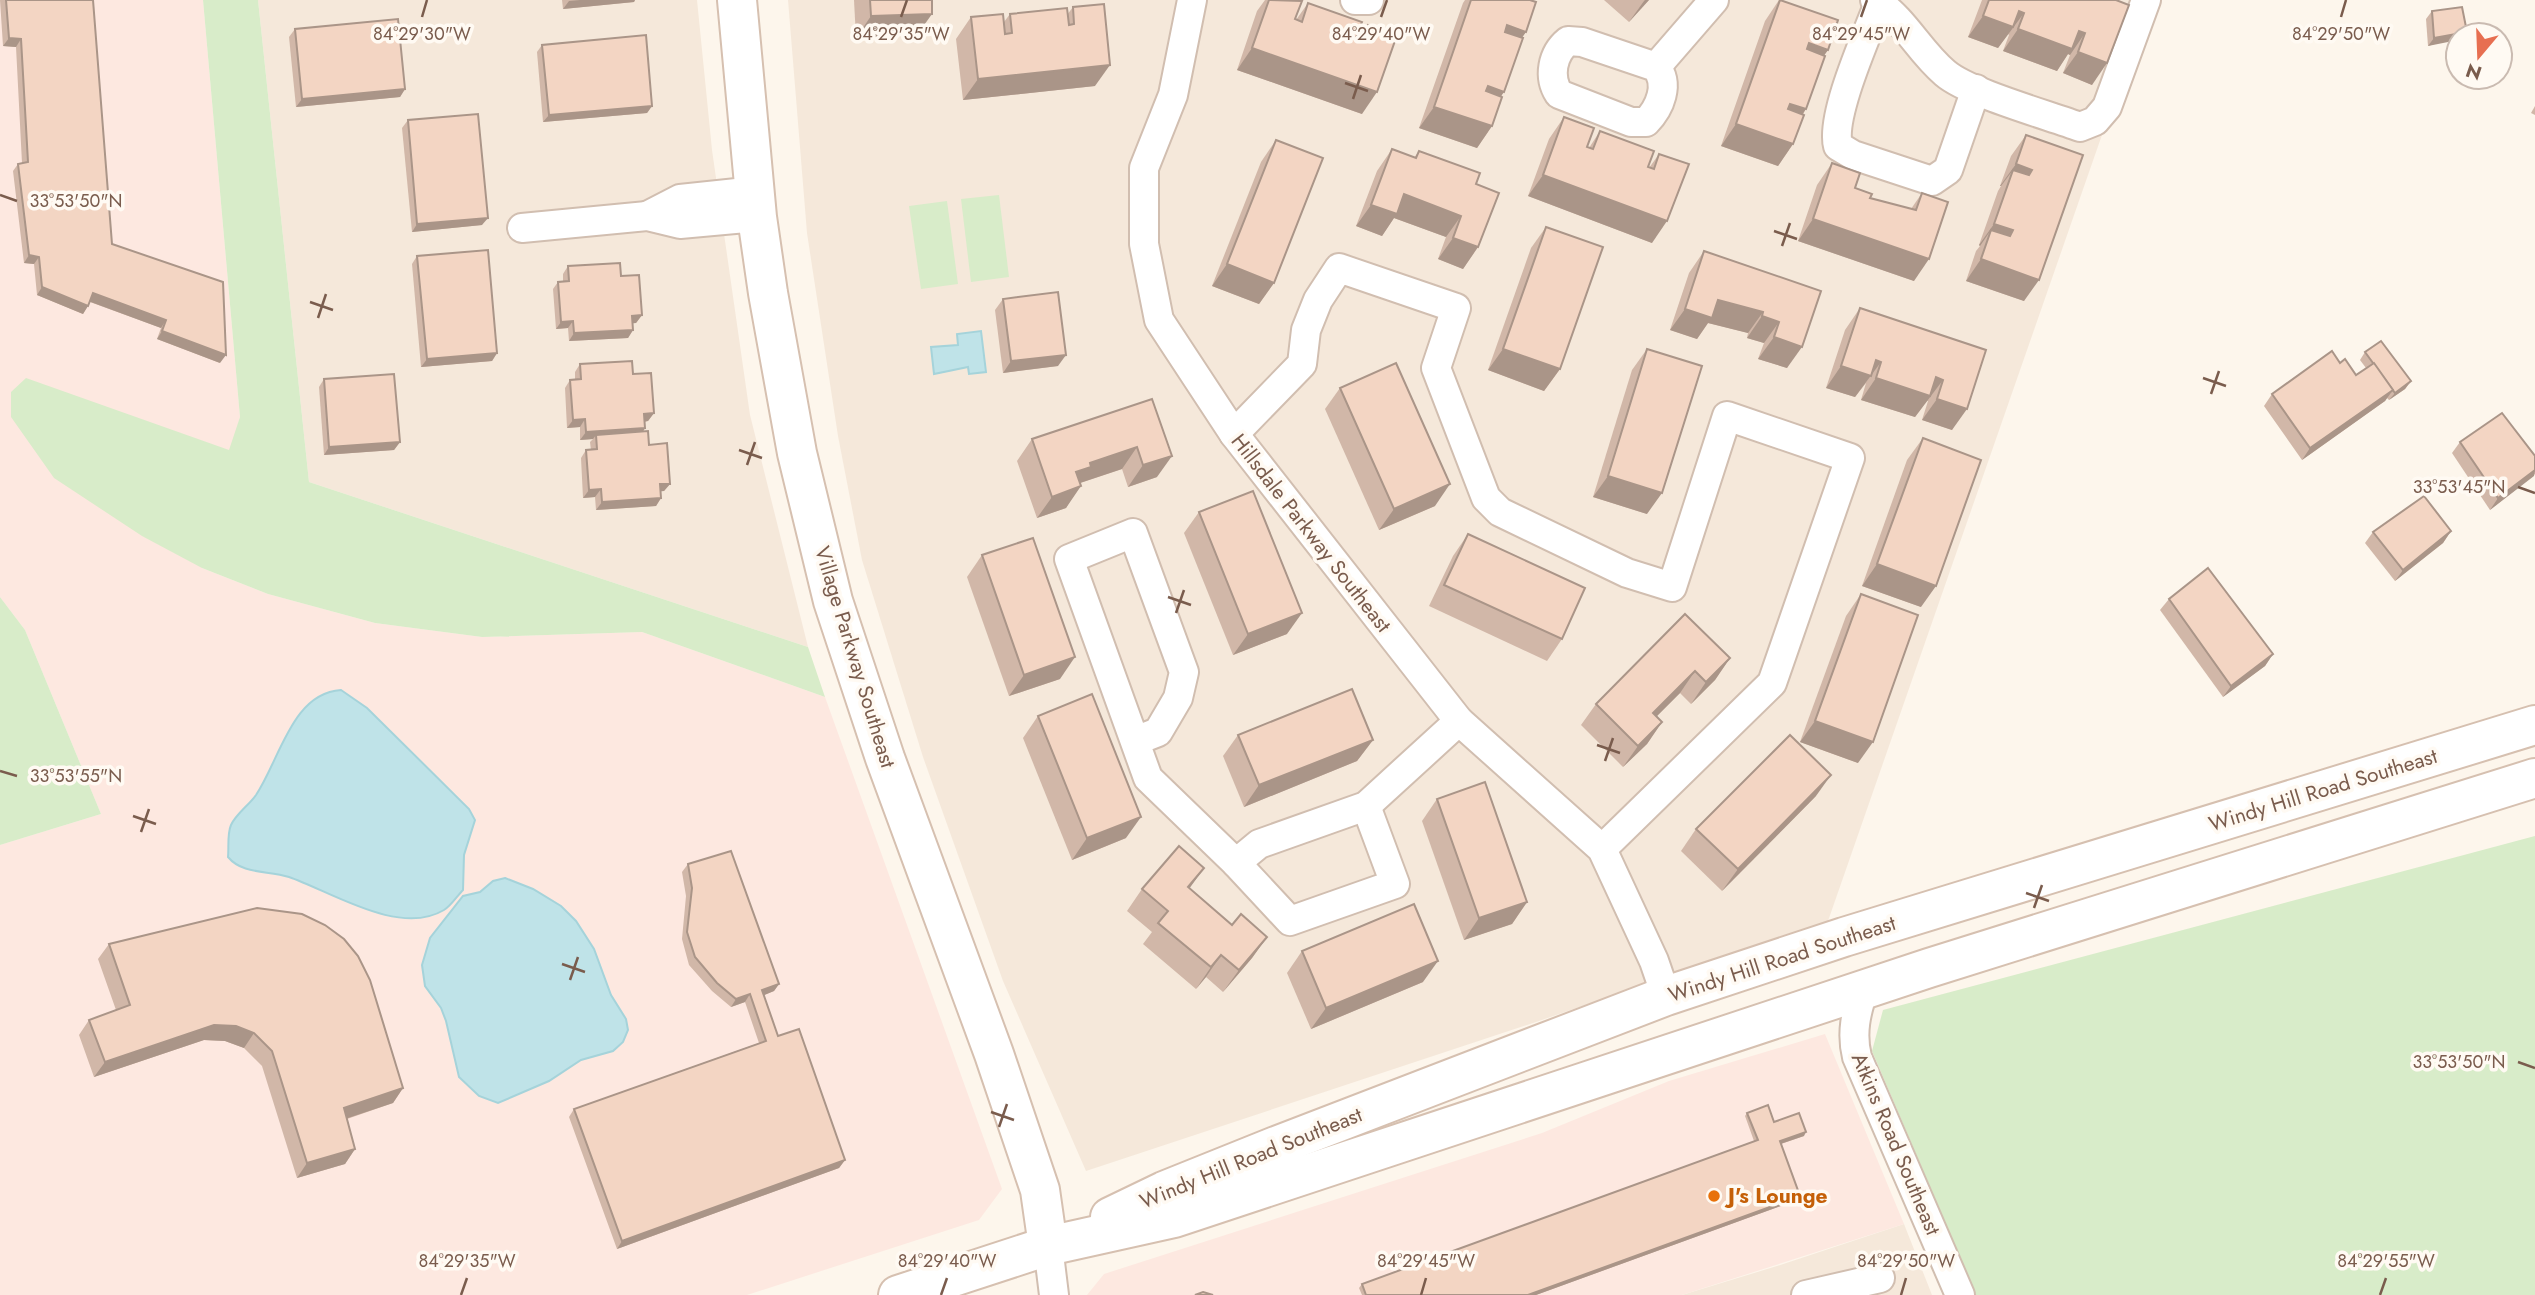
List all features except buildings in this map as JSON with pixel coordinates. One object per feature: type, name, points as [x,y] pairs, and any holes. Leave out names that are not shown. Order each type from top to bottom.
[{"type":"main road","name":"Village Parkway Southeast","points":[[737,0],[757,204],[797,453],[833,601],[884,758],[994,1054],[1040,1189],[1048,1246]]},
{"type":"main road","name":"Windy Hill Road Southeast","points":[[1048,1246],[1164,1191],[1666,996],[1844,937],[2535,725]]},
{"type":"main road","name":"Windy Hill Road Southeast","points":[[898,1295],[1048,1246],[1185,1214],[1864,989],[2535,778]]},
{"type":"main road","points":[[1864,989],[1888,958],[2052,902],[2133,848]]},
{"type":"street","name":"Hillsdale Parkway Southeast","points":[[1192,0],[1173,95],[1144,168],[1143,244],[1159,320],[1234,434],[1459,722],[1602,849],[1654,961],[1666,996]]},
{"type":"street","points":[[1355,0],[1369,0]]},
{"type":"street","points":[[1656,67],[1714,0]]},
{"type":"street","points":[[1976,89],[1948,170],[1932,181],[1853,155],[1838,146],[1834,134],[1842,104],[1877,1],[1899,17],[1945,73],[1976,89],[2080,127],[2095,121],[2107,107],[2146,0]]},
{"type":"street","points":[[523,228],[647,216],[680,224],[757,204]]},
{"type":"street","points":[[1234,434],[1302,364],[1306,330],[1318,300],[1339,268],[1455,308],[1436,368],[1486,498],[1500,512],[1627,573],[1672,587],[1727,416],[1850,458],[1772,684],[1602,849]]},
{"type":"street","points":[[1135,741],[1158,732],[1178,698],[1184,672],[1133,533],[1069,559],[1148,778],[1236,863],[1290,921],[1395,884],[1366,806]]},
{"type":"street","points":[[1236,863],[1259,844],[1366,806],[1459,722]]},
{"type":"street","name":"Atkins Road Southeast","points":[[1864,989],[1854,1022],[1853,1040],[1857,1057],[1960,1295]]},
{"type":"street","name":"Village Parkway Southeast","points":[[1048,1246],[1054,1295]]},
{"type":"street","points":[[1806,1295],[1880,1278]]},
{"type":"shaded area","points":[[0,0],[203,0],[240,417],[202,568],[268,594],[375,623],[482,637],[642,632],[825,697],[1002,1189],[979,1220],[747,1295],[0,1295],[0,845],[101,814],[25,630],[0,597]]},
{"type":"shaded area","points":[[258,0],[697,0],[712,150],[750,415],[808,647],[309,482]]},
{"type":"shaded area","points":[[788,0],[2149,0],[1828,921],[1536,1022],[1086,1171],[1003,981],[923,757],[862,560],[838,436],[807,233]]},
{"type":"shaded area","points":[[1825,1034],[1904,1224],[1682,1295],[1087,1295],[1104,1274],[1542,1133],[1669,1081]]},
{"type":"shaded area","points":[[1904,1224],[1932,1295],[1682,1295],[1777,1266]]},
{"type":"green space","points":[[203,0],[258,0],[309,482],[808,647],[825,697],[642,632],[482,637],[375,623],[268,594],[202,568],[142,536],[54,478],[11,417],[11,392],[26,378],[229,450],[240,417]]},
{"type":"green space","points":[[999,195],[1009,277],[971,282],[961,199]]},
{"type":"green space","points":[[947,201],[958,284],[921,289],[909,206]]},
{"type":"green space","points":[[0,597],[25,630],[101,814],[0,845]]},
{"type":"green space","points":[[2535,836],[2535,1295],[1976,1295],[1872,1051],[1883,1010]]},
{"type":"water","points":[[981,331],[986,372],[969,374],[968,367],[934,374],[931,347],[958,345],[957,334]]},
{"type":"water","points":[[341,690],[367,708],[469,809],[475,820],[464,855],[463,890],[444,910],[426,917],[386,915],[344,901],[289,877],[241,867],[228,857],[231,825],[256,795],[299,715],[310,703],[324,694]]},
{"type":"water","points":[[505,878],[533,889],[561,906],[576,921],[594,949],[611,995],[626,1019],[628,1030],[623,1042],[613,1051],[581,1060],[549,1081],[498,1103],[479,1096],[459,1077],[446,1021],[441,1008],[425,986],[422,965],[430,938],[463,896],[480,892],[493,881]]},
{"type":"place","name":"J's Lounge","points":[[1714,1196]]}]
